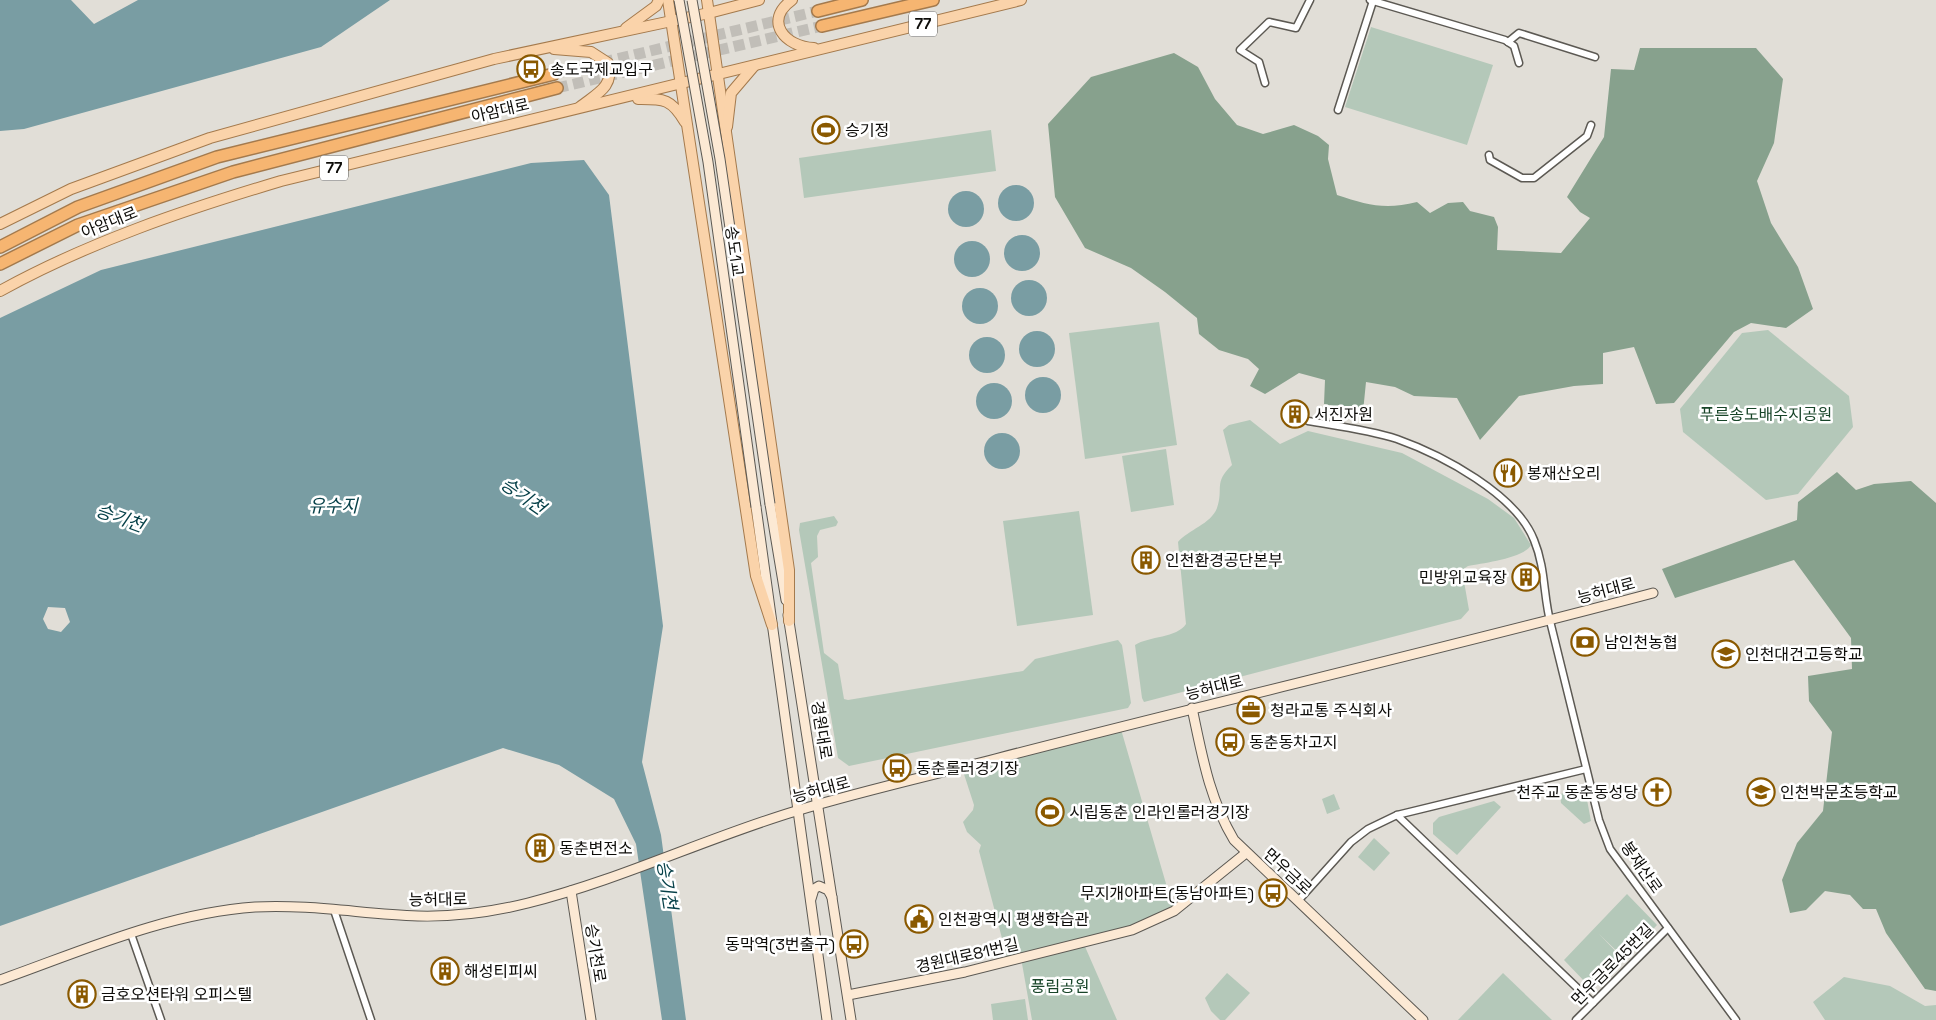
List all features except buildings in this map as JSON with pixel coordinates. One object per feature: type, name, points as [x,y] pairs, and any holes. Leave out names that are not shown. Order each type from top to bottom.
[{"type":"highway","points":[[818,11],[862,0]]},
{"type":"highway","points":[[822,26],[933,0]]},
{"type":"highway","name":"아암대로","points":[[0,247],[78,207],[217,158],[554,74]]},
{"type":"highway","name":"아암대로","points":[[0,264],[78,225],[233,172],[557,88]]},
{"type":"main road","points":[[617,34],[656,6],[659,0]]},
{"type":"main road","points":[[668,0],[756,576],[772,625],[796,811],[827,1020]]},
{"type":"main road","name":"송도1교","points":[[679,0],[708,162],[772,625]]},
{"type":"main road","name":"송도1교","points":[[692,0],[720,159],[770,504]]},
{"type":"main road","points":[[707,0],[789,570],[789,621]]},
{"type":"main road","points":[[0,224],[71,189],[210,138],[494,59],[617,34],[759,0]]},
{"type":"main road","points":[[792,0],[784,6],[779,16],[780,28],[786,39],[800,47],[826,48]]},
{"type":"main road","name":"아암대로","points":[[0,291],[104,240],[193,208],[299,176],[1021,0]]},
{"type":"main road","points":[[548,48],[591,52],[608,64],[610,79],[606,86],[577,109]]},
{"type":"main road","points":[[725,133],[731,93],[754,66]]},
{"type":"main road","points":[[619,99],[661,99],[669,102],[679,112],[688,128]]},
{"type":"main road","name":"경원대로","points":[[770,504],[851,1020]]},
{"type":"main road","name":"능허대로","points":[[0,980],[131,934],[211,912],[256,907],[420,916],[473,914],[526,904],[571,891],[796,811],[1192,708],[1550,621],[1653,593]]},
{"type":"main road","name":"먼우금로","points":[[1192,708],[1210,790],[1220,817],[1234,840],[1423,1020]]},
{"type":"main road","name":"경원대로81번길","points":[[848,995],[966,972],[1132,930],[1174,911],[1246,853]]},
{"type":"main road","points":[[810,903],[814,889],[819,886],[828,890],[833,899]]},
{"type":"main road","name":"승기천로","points":[[571,891],[591,1020]]},
{"type":"street","points":[[1265,82],[1259,62],[1240,50],[1269,22],[1296,28],[1310,0]]},
{"type":"street","points":[[1338,110],[1371,0],[1508,42],[1514,46],[1519,63]]},
{"type":"street","points":[[1508,42],[1519,33],[1595,57]]},
{"type":"street","points":[[1488,155],[1490,160],[1522,178],[1534,178],[1587,136],[1591,125]]},
{"type":"street","name":"봉재산로","points":[[1308,421],[1396,439],[1444,461],[1477,480],[1518,512],[1534,538],[1544,568],[1550,621],[1599,820],[1610,849],[1736,1020]]},
{"type":"street","points":[[1298,901],[1351,842],[1368,829],[1397,815],[1586,769]]},
{"type":"street","points":[[1397,815],[1593,1003]]},
{"type":"street","points":[[334,910],[371,1020]]},
{"type":"street","name":"먼우금로45번길","points":[[1576,1020],[1668,928]]},
{"type":"street","points":[[131,934],[161,1020]]},
{"type":"green space","points":[[1371,27],[1493,65],[1467,145],[1345,107]]},
{"type":"green space","points":[[1640,48],[1756,48],[1783,79],[1774,143],[1757,181],[1771,223],[1798,267],[1813,309],[1786,328],[1751,323],[1734,332],[1674,403],[1656,404],[1634,347],[1603,353],[1603,384],[1574,386],[1519,396],[1480,440],[1457,398],[1414,396],[1395,387],[1366,382],[1363,412],[1324,404],[1325,380],[1299,373],[1265,394],[1250,386],[1259,369],[1248,359],[1219,350],[1199,334],[1197,318],[1131,268],[1085,248],[1055,197],[1048,124],[1091,77],[1174,53],[1198,67],[1215,99],[1237,125],[1263,134],[1294,125],[1318,136],[1329,145],[1328,159],[1337,195],[1386,206],[1417,202],[1430,213],[1448,203],[1463,202],[1470,211],[1494,217],[1498,227],[1497,250],[1561,253],[1590,218],[1580,212],[1567,197],[1604,137],[1611,69],[1634,70]]},
{"type":"green space","points":[[991,130],[996,171],[804,198],[799,158]]},
{"type":"green space","points":[[1159,322],[1177,445],[1085,459],[1069,333]]},
{"type":"green space","name":"푸른송도배수지공원","points":[[1768,330],[1849,396],[1853,427],[1798,494],[1766,500],[1683,432],[1680,409],[1742,333]]},
{"type":"green space","points":[[1250,420],[1280,444],[1308,431],[1402,453],[1488,499],[1514,518],[1531,545],[1527,550],[1512,557],[1468,566],[1462,570],[1469,610],[1461,619],[1144,702],[1135,645],[1176,632],[1186,624],[1178,542],[1205,523],[1217,508],[1221,481],[1226,471],[1232,465],[1223,430],[1229,425]]},
{"type":"green space","points":[[1166,449],[1174,505],[1131,512],[1122,456]]},
{"type":"green space","points":[[1837,472],[1856,490],[1874,484],[1911,481],[1936,503],[1936,991],[1925,989],[1886,933],[1876,909],[1863,909],[1850,895],[1825,891],[1806,910],[1790,913],[1782,880],[1797,843],[1823,811],[1832,732],[1809,701],[1808,676],[1852,669],[1851,638],[1794,560],[1675,598],[1662,569],[1797,520],[1798,502]]},
{"type":"green space","points":[[1079,511],[1093,615],[1017,626],[1003,521]]},
{"type":"green space","points":[[834,516],[838,522],[836,526],[820,530],[817,536],[818,557],[811,563],[824,653],[838,664],[844,699],[848,700],[1023,671],[1035,659],[1118,640],[1122,645],[1131,703],[1128,708],[849,766],[838,758],[799,530],[800,523]]},
{"type":"green space","name":"풍림공원","points":[[1120,726],[1174,911],[1158,920],[1083,942],[1117,1020],[1032,1020],[1021,958],[1008,961],[979,851],[981,845],[967,832],[963,822],[973,810],[974,805],[962,768]]},
{"type":"green space","points":[[1585,789],[1591,821],[1584,824],[1561,803],[1560,794]]},
{"type":"green space","points":[[1334,794],[1340,809],[1327,814],[1322,799]]},
{"type":"green space","points":[[1494,801],[1501,807],[1457,855],[1433,834],[1433,823],[1439,817]]},
{"type":"green space","points":[[1374,838],[1390,853],[1374,871],[1358,857]]},
{"type":"green space","points":[[1627,894],[1657,925],[1625,959],[1599,934],[1623,959],[1600,983],[1587,984],[1564,960]]},
{"type":"green space","points":[[1227,973],[1250,993],[1225,1020],[1220,1020],[1211,1011],[1205,998]]},
{"type":"green space","points":[[1503,973],[1552,1020],[1458,1020]]},
{"type":"green space","points":[[1844,977],[1890,986],[1925,1006],[1936,1005],[1936,1020],[1825,1020],[1813,1002]]},
{"type":"green space","points":[[1025,999],[1028,1020],[993,1020],[991,1004]]},
{"type":"water","points":[[0,0],[71,0],[94,24],[138,0],[390,0],[321,47],[24,129],[0,131]]},
{"type":"water","name":"유수지","points":[[584,160],[609,195],[663,626],[642,762],[661,835],[686,1020],[662,1020],[636,844],[614,799],[559,765],[503,748],[0,926],[0,318],[101,270],[531,163]],"holes":[[[48,607],[65,608],[70,622],[61,632],[48,629],[43,619]]]},
{"type":"water","points":[[1016,185],[1023,186],[1029,190],[1033,196],[1033,210],[1029,216],[1023,220],[1016,221],[1009,220],[1003,216],[999,210],[998,203],[999,196],[1003,190],[1009,186]]},
{"type":"water","points":[[966,191],[973,192],[979,196],[983,202],[983,216],[979,222],[973,226],[966,227],[959,226],[953,222],[949,216],[948,209],[949,202],[953,196],[959,192]]},
{"type":"water","points":[[1022,235],[1029,236],[1035,240],[1039,246],[1039,260],[1035,266],[1029,270],[1022,271],[1015,270],[1009,266],[1005,260],[1004,253],[1005,246],[1009,240],[1015,236]]},
{"type":"water","points":[[972,241],[979,242],[985,246],[989,252],[989,266],[985,272],[979,276],[972,277],[965,276],[959,272],[955,266],[954,259],[955,252],[959,246],[965,242]]},
{"type":"water","points":[[1029,280],[1036,281],[1042,285],[1046,291],[1046,305],[1042,311],[1036,315],[1029,316],[1022,315],[1016,311],[1012,305],[1011,298],[1012,291],[1016,285],[1022,281]]},
{"type":"water","points":[[980,288],[987,289],[993,293],[997,299],[997,313],[993,319],[987,323],[980,324],[973,323],[967,319],[963,313],[962,306],[963,299],[967,293],[973,289]]},
{"type":"water","points":[[1037,331],[1044,332],[1050,336],[1054,342],[1054,356],[1050,362],[1044,366],[1037,367],[1030,366],[1024,362],[1020,356],[1019,349],[1020,342],[1024,336],[1030,332]]},
{"type":"water","points":[[987,337],[994,338],[1000,342],[1004,348],[1004,362],[1000,368],[994,372],[987,373],[980,372],[974,368],[970,362],[969,355],[970,348],[974,342],[980,338]]},
{"type":"water","points":[[1043,377],[1050,378],[1056,382],[1060,388],[1060,402],[1056,408],[1050,412],[1043,413],[1036,412],[1030,408],[1026,402],[1025,395],[1026,388],[1030,382],[1036,378]]},
{"type":"water","points":[[994,383],[1001,384],[1007,388],[1011,394],[1011,408],[1007,414],[1001,418],[994,419],[987,418],[981,414],[977,408],[976,401],[977,394],[981,388],[987,384]]},
{"type":"water","points":[[1002,433],[1009,434],[1015,438],[1019,444],[1019,458],[1015,464],[1009,468],[1002,469],[995,468],[989,464],[985,458],[984,451],[985,444],[989,438],[995,434]]},
{"type":"tunnel","points":[[554,74],[818,11]]},
{"type":"tunnel","points":[[557,88],[822,26]]},
{"type":"place","name":"송도국제교입구","points":[[531,69]]},
{"type":"place","name":"승기정","points":[[826,130]]},
{"type":"place","name":"서진자원","points":[[1295,414]]},
{"type":"place","name":"봉재산오리","points":[[1508,473]]},
{"type":"place","name":"인천환경공단본부","points":[[1146,560]]},
{"type":"place","name":"민방위교육장","points":[[1526,577]]},
{"type":"place","name":"남인천농협","points":[[1585,642]]},
{"type":"place","name":"인천대건고등학교","points":[[1726,654]]},
{"type":"place","name":"청라교통 주식회사","points":[[1251,710]]},
{"type":"place","name":"동춘동차고지","points":[[1230,742]]},
{"type":"place","name":"동춘롤러경기장","points":[[897,768]]},
{"type":"place","name":"천주교 동춘동성당","points":[[1657,792]]},
{"type":"place","name":"인천박문초등학교","points":[[1761,792]]},
{"type":"place","name":"시립동춘 인라인롤러경기장","points":[[1050,812]]},
{"type":"place","name":"동춘변전소","points":[[540,848]]},
{"type":"place","name":"무지개아파트(동남아파트)","points":[[1273,893]]},
{"type":"place","name":"인천광역시 평생학습관","points":[[919,919]]},
{"type":"place","name":"동막역(3번출구)","points":[[854,944]]},
{"type":"place","name":"해성티피씨","points":[[445,971]]},
{"type":"place","name":"금호오션타워 오피스텔","points":[[82,994]]},
{"type":"water label","name":"승기천","points":[[523,496]]},
{"type":"water label","name":"승기천","points":[[120,518]]},
{"type":"water label","name":"승기천","points":[[667,885]]}]
